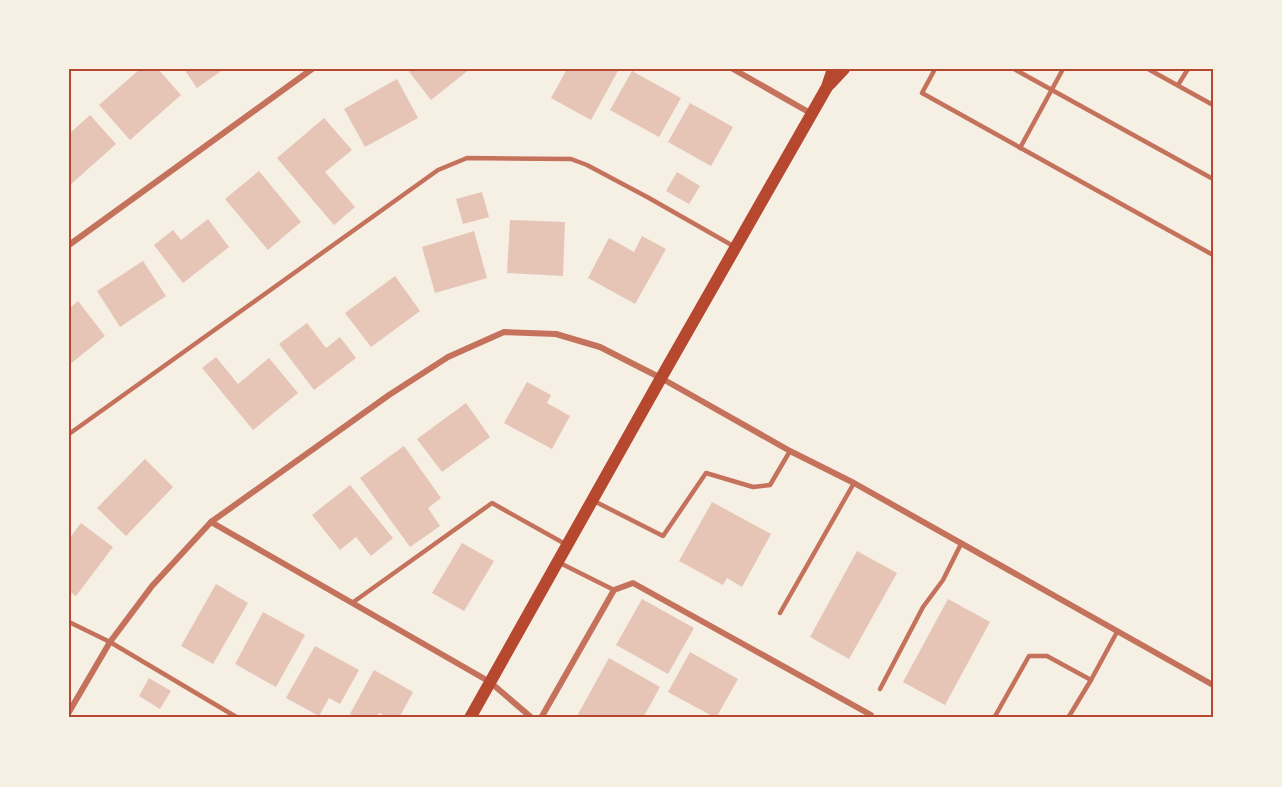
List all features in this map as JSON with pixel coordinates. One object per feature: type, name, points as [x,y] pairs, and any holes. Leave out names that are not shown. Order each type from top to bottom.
[{"type":"main road","points":[[470,718],[812,114],[827,87],[833,69]]},
{"type":"main road","points":[[827,87],[844,69]]},
{"type":"street","points":[[69,245],[312,69]]},
{"type":"street","points":[[733,69],[812,114]]},
{"type":"street","points":[[69,712],[110,642],[152,586],[211,522],[389,395],[448,357],[504,332],[556,334],[600,347],[661,378],[790,451],[854,483],[1213,685]]},
{"type":"street","points":[[211,522],[490,682],[532,718]]},
{"type":"street","points":[[541,718],[614,590],[633,583],[871,715],[872,718]]},
{"type":"lane","points":[[935,69],[922,93],[1213,255]]},
{"type":"lane","points":[[1014,69],[1213,179]]},
{"type":"lane","points":[[1020,148],[1063,69]]},
{"type":"lane","points":[[1148,69],[1213,105]]},
{"type":"lane","points":[[1178,85],[1188,69]]},
{"type":"lane","points":[[69,434],[438,170],[467,158],[571,159],[649,198],[735,247]]},
{"type":"lane","points":[[592,500],[663,536],[706,473],[753,488],[770,485],[790,451]]},
{"type":"lane","points":[[780,613],[854,483]]},
{"type":"lane","points":[[352,603],[492,503],[567,545]]},
{"type":"lane","points":[[880,689],[923,607],[943,580],[961,544]]},
{"type":"lane","points":[[558,561],[614,590]]},
{"type":"lane","points":[[69,622],[110,642],[238,718]]},
{"type":"lane","points":[[1068,718],[1117,632]]},
{"type":"lane","points":[[994,718],[1029,656],[1047,656],[1091,680]]},
{"type":"building","points":[[140,69],[158,69],[181,95],[130,140],[99,105]]},
{"type":"building","points":[[184,69],[224,69],[197,88]]},
{"type":"building","points":[[407,69],[470,69],[431,100]]},
{"type":"building","points":[[567,69],[619,69],[591,120],[551,98]]},
{"type":"building","points":[[632,71],[681,98],[659,137],[610,110]]},
{"type":"building","points":[[397,79],[418,118],[365,147],[344,109]]},
{"type":"building","points":[[690,103],[733,127],[711,166],[668,142]]},
{"type":"building","points":[[90,115],[116,144],[69,186],[69,134]]},
{"type":"building","points":[[324,118],[352,150],[325,172],[355,207],[334,225],[277,158]]},
{"type":"building","points":[[259,171],[301,222],[268,250],[225,199]]},
{"type":"building","points":[[677,172],[700,186],[689,204],[666,191]]},
{"type":"building","points":[[482,192],[489,217],[463,224],[456,199]]},
{"type":"building","points":[[208,219],[229,247],[183,283],[154,245],[173,230],[181,240]]},
{"type":"building","points":[[510,220],[565,222],[563,276],[507,273]]},
{"type":"building","points":[[474,231],[487,278],[435,293],[422,247]]},
{"type":"building","points":[[642,236],[666,249],[635,304],[588,278],[609,238],[634,252]]},
{"type":"building","points":[[143,261],[166,296],[120,327],[97,291]]},
{"type":"building","points":[[395,276],[420,311],[371,347],[345,313]]},
{"type":"building","points":[[78,301],[105,336],[69,365],[69,309]]},
{"type":"building","points":[[307,323],[326,348],[340,337],[356,358],[314,390],[279,344]]},
{"type":"building","points":[[216,357],[238,384],[269,358],[298,393],[253,430],[202,368]]},
{"type":"building","points":[[527,382],[551,395],[547,403],[570,416],[552,449],[504,423]]},
{"type":"building","points":[[466,403],[490,437],[442,472],[417,439]]},
{"type":"building","points":[[404,446],[441,498],[428,508],[440,526],[410,547],[360,478]]},
{"type":"building","points":[[145,459],[173,487],[126,536],[97,508]]},
{"type":"building","points":[[350,485],[393,538],[371,556],[356,537],[340,550],[312,515]]},
{"type":"building","points":[[712,502],[771,534],[742,587],[727,578],[723,585],[679,561]]},
{"type":"building","points":[[81,523],[113,547],[76,596],[69,591],[69,539]]},
{"type":"building","points":[[462,543],[494,561],[464,611],[432,593]]},
{"type":"building","points":[[857,551],[897,573],[849,659],[810,637]]},
{"type":"building","points":[[216,584],[248,603],[213,664],[181,646]]},
{"type":"building","points":[[642,599],[694,628],[668,674],[616,645]]},
{"type":"building","points":[[948,599],[990,622],[945,705],[903,682]]},
{"type":"building","points":[[263,612],[305,635],[276,687],[235,664]]},
{"type":"building","points":[[315,646],[359,670],[340,704],[329,698],[319,716],[286,698]]},
{"type":"building","points":[[690,652],[738,679],[716,718],[668,692]]},
{"type":"building","points":[[609,658],[660,687],[643,718],[576,718]]},
{"type":"building","points":[[374,670],[413,692],[399,718],[388,718],[379,713],[376,718],[356,718],[350,714]]},
{"type":"building","points":[[149,678],[171,691],[160,709],[139,696]]}]
